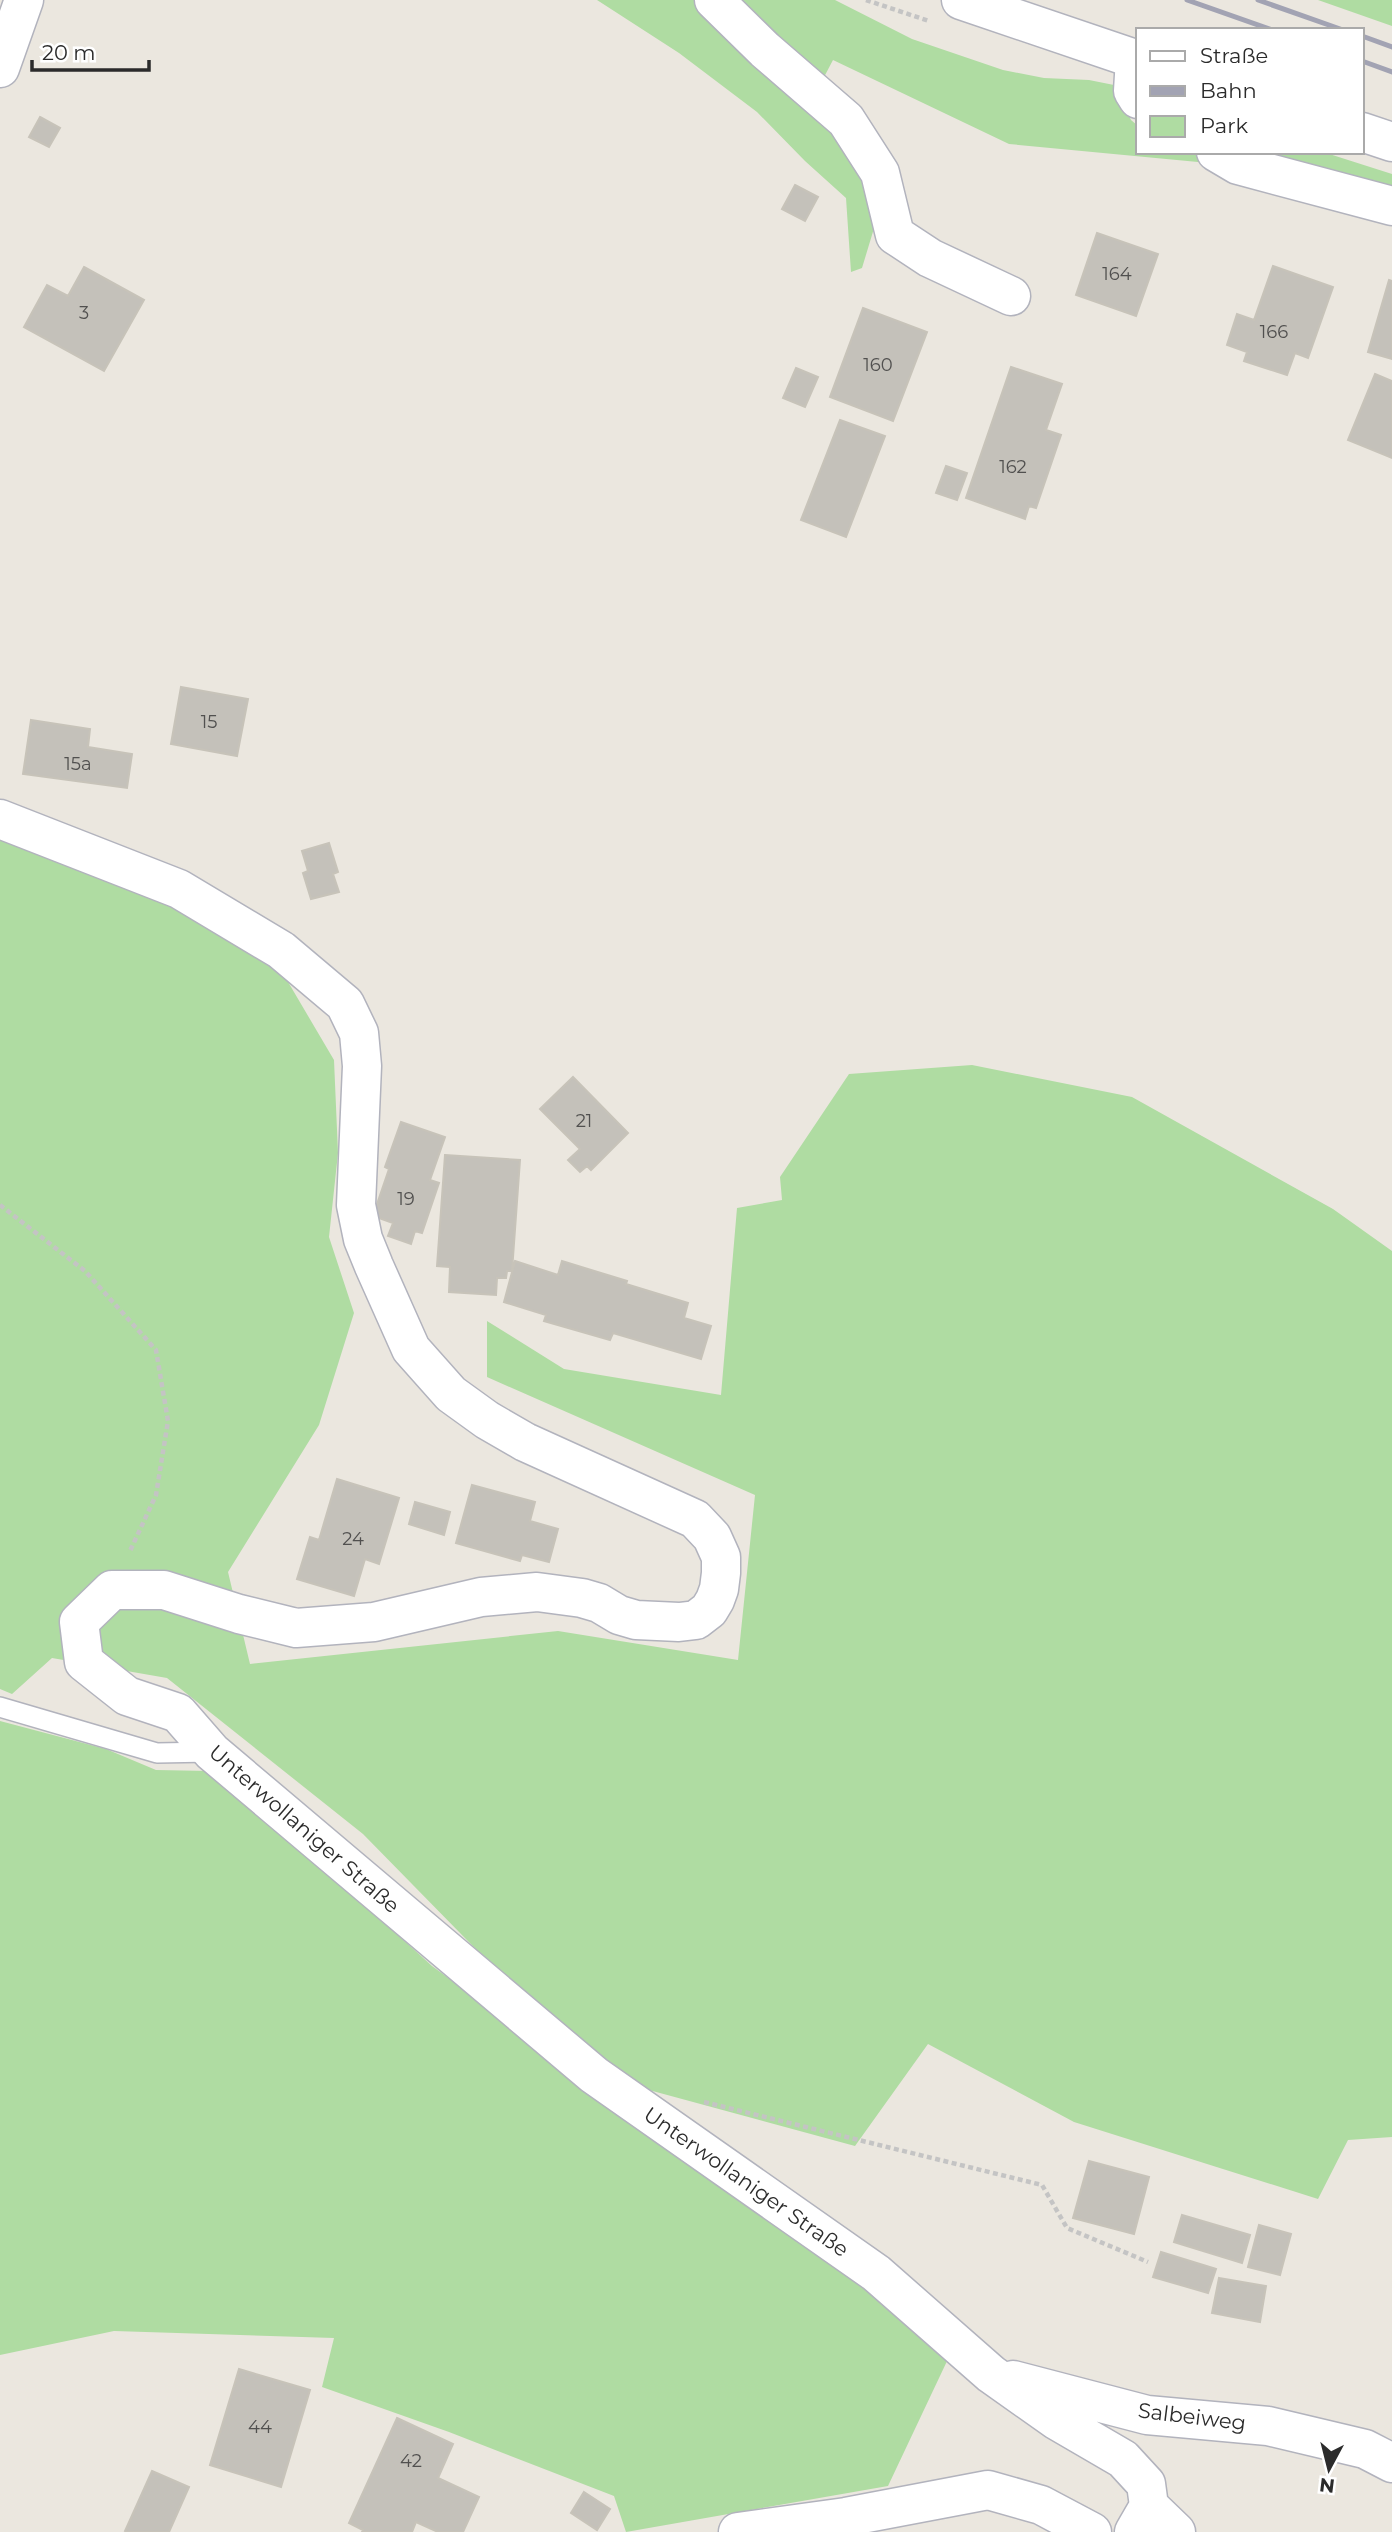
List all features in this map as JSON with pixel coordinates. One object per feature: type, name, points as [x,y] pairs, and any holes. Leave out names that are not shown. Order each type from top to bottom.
[{"type":"street","points":[[0,68],[24,0]]},
{"type":"street","points":[[714,0],[765,50],[846,120],[880,173],[895,235],[930,258],[1011,296]]},
{"type":"street","points":[[961,0],[1136,59],[1133,91],[1136,96]]},
{"type":"street","points":[[1364,133],[1392,142]]},
{"type":"street","points":[[1219,154],[1238,165],[1392,206]]},
{"type":"street","points":[[0,819],[179,888],[281,950],[345,1004],[359,1033],[362,1066],[356,1205],[367,1248],[411,1349],[451,1394],[487,1420],[525,1441],[695,1519],[712,1537],[721,1557],[719,1589],[709,1610],[696,1620],[679,1622],[636,1620],[582,1598],[537,1592],[481,1597],[374,1622],[296,1628],[239,1614],[164,1590],[112,1590]]},
{"type":"street","name":"Unterwollaniger Straße","points":[[112,1590],[79,1622],[85,1661],[127,1696],[178,1713],[212,1752],[594,2076],[876,2273],[990,2374],[1056,2420],[1123,2459],[1146,2484],[1141,2519]]},
{"type":"street","name":"Salbeiweg","points":[[990,2374],[1147,2415],[1268,2426],[1365,2449],[1392,2463]]},
{"type":"street","points":[[738,2532],[846,2516],[988,2490],[1041,2505],[1092,2532]]},
{"type":"street","points":[[1141,2519],[1176,2532]]},
{"type":"lane","points":[[0,1707],[156,1753],[212,1752]]},
{"type":"path","points":[[0,1205],[85,1271],[156,1350],[168,1422],[156,1495],[112,1590]]},
{"type":"path","points":[[703,2102],[1041,2185],[1067,2228],[1148,2262]]},
{"type":"green space","points":[[597,0],[703,0],[866,161],[875,225],[862,268],[851,272],[846,198],[757,112],[679,53]]},
{"type":"green space","points":[[728,0],[835,0],[912,39],[1003,70],[1044,78],[1089,80],[1114,85],[1131,120],[1136,124],[1136,154],[1197,154],[1219,164],[1009,144],[833,60],[823,79]]},
{"type":"green space","points":[[1318,0],[1392,0],[1392,26]]},
{"type":"green space","points":[[1245,154],[1329,154],[1392,174],[1392,198]]},
{"type":"green space","points":[[0,840],[161,896],[281,970],[334,1060],[338,1153],[329,1237],[354,1313],[319,1425],[228,1572],[250,1664],[558,1631],[738,1660],[755,1495],[487,1377],[487,1321],[564,1369],[721,1395],[737,1208],[782,1200],[780,1177],[849,1074],[972,1065],[1132,1097],[1333,1209],[1392,1251],[1392,2137],[1348,2140],[1318,2199],[1074,2122],[928,2044],[855,2146],[601,2077],[363,1834],[167,1678],[52,1658],[12,1694],[0,1689]]},
{"type":"green space","points":[[0,1721],[106,1749],[156,1770],[210,1771],[233,1785],[432,1966],[705,2166],[855,2262],[948,2359],[888,2486],[626,2532],[614,2496],[449,2432],[322,2387],[334,2338],[114,2331],[0,2355]]},
{"type":"building","points":[[40,117],[60,128],[49,147],[29,137]]},
{"type":"building","points":[[795,185],[818,197],[805,221],[782,209]]},
{"type":"building","points":[[1097,233],[1158,254],[1136,316],[1076,295]]},
{"type":"building","points":[[1273,266],[1333,287],[1308,358],[1295,353],[1287,375],[1244,361],[1247,352],[1227,345],[1237,314],[1254,320]]},
{"type":"building","points":[[84,267],[144,300],[104,371],[24,327],[47,285],[68,296]]},
{"type":"building","points":[[1389,280],[1392,281],[1392,359],[1368,352]]},
{"type":"building","points":[[863,308],[927,332],[893,421],[830,397]]},
{"type":"building","points":[[1011,367],[1062,384],[1046,430],[1061,435],[1036,508],[1029,506],[1025,519],[966,498]]},
{"type":"building","points":[[796,368],[818,377],[805,407],[783,398]]},
{"type":"building","points":[[1375,374],[1392,381],[1392,458],[1348,440]]},
{"type":"building","points":[[840,420],[885,436],[846,537],[801,520]]},
{"type":"building","points":[[946,466],[967,473],[957,500],[936,493]]},
{"type":"building","points":[[181,687],[248,699],[237,756],[171,744]]},
{"type":"building","points":[[31,720],[90,729],[88,747],[132,754],[127,788],[23,774]]},
{"type":"building","points":[[329,843],[338,872],[333,874],[339,892],[311,899],[303,873],[308,871],[302,851]]},
{"type":"building","points":[[573,1077],[628,1133],[591,1170],[587,1166],[580,1172],[568,1160],[580,1149],[540,1109]]},
{"type":"building","points":[[401,1122],[445,1137],[430,1180],[439,1183],[422,1233],[415,1231],[411,1244],[388,1236],[393,1223],[373,1216],[389,1169],[385,1167]]},
{"type":"building","points":[[445,1155],[520,1160],[512,1271],[507,1271],[506,1278],[497,1278],[496,1295],[449,1292],[450,1267],[437,1266]]},
{"type":"building","points":[[515,1261],[558,1275],[562,1261],[688,1303],[684,1318],[711,1326],[701,1359],[613,1333],[610,1340],[544,1321],[546,1315],[504,1302]]},
{"type":"building","points":[[337,1479],[399,1498],[379,1564],[365,1559],[354,1596],[297,1579],[310,1537],[319,1540]]},
{"type":"building","points":[[472,1485],[535,1502],[530,1521],[558,1529],[549,1562],[522,1555],[520,1561],[456,1543]]},
{"type":"building","points":[[415,1502],[450,1512],[444,1535],[409,1524]]},
{"type":"building","points":[[1089,2161],[1149,2177],[1134,2234],[1073,2218]]},
{"type":"building","points":[[1182,2215],[1250,2235],[1242,2263],[1174,2242]]},
{"type":"building","points":[[1259,2225],[1291,2234],[1280,2275],[1248,2267]]},
{"type":"building","points":[[1161,2252],[1216,2269],[1208,2293],[1153,2277]]},
{"type":"building","points":[[1219,2278],[1266,2286],[1260,2322],[1212,2313]]},
{"type":"building","points":[[239,2369],[310,2390],[281,2487],[210,2465]]},
{"type":"building","points":[[397,2418],[453,2444],[438,2478],[479,2497],[463,2532],[438,2532],[416,2522],[412,2532],[362,2532],[363,2530],[349,2523]]},
{"type":"building","points":[[152,2471],[189,2487],[169,2532],[127,2532],[125,2531]]},
{"type":"building","points":[[584,2492],[610,2509],[597,2530],[571,2513]]},
{"type":"railway","points":[[1187,0],[1266,28]]},
{"type":"railway","points":[[1258,0],[1337,28]]},
{"type":"railway","points":[[1364,37],[1392,47]]},
{"type":"railway","points":[[1364,62],[1392,72]]}]
